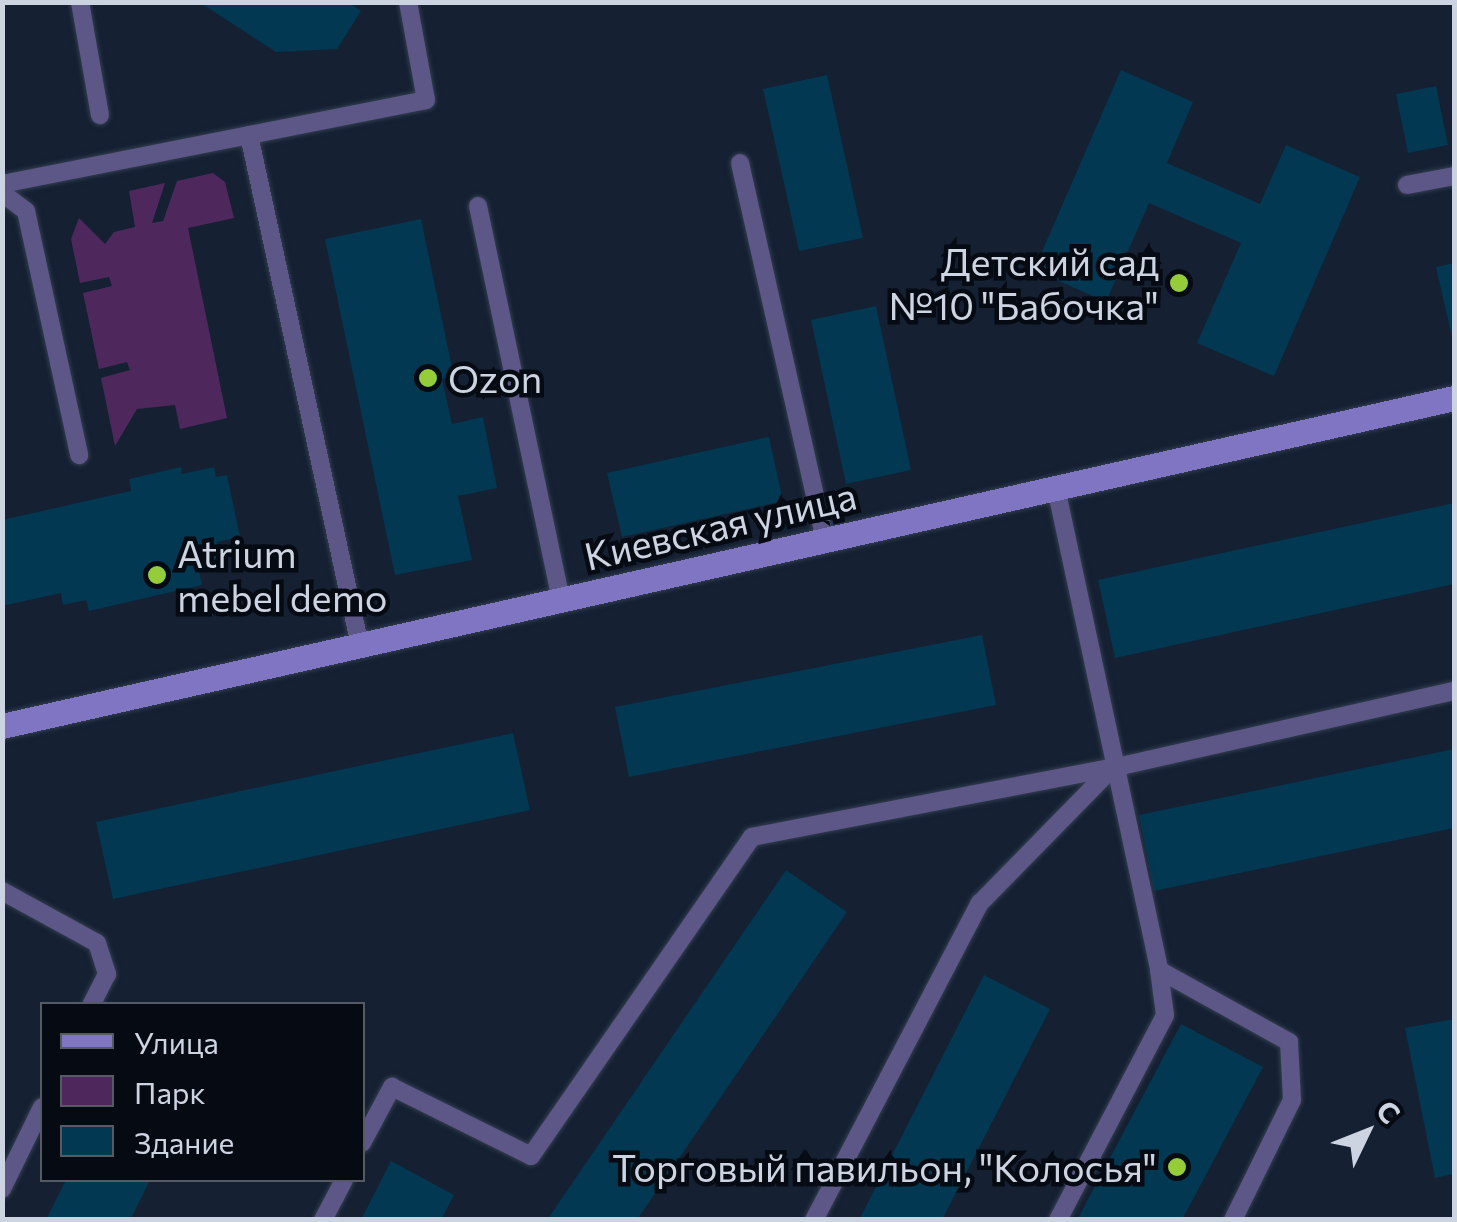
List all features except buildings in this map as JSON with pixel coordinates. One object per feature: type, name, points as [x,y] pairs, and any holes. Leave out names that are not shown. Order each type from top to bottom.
[{"type":"main road","name":"Киевская улица","points":[[2,726],[1454,398]]},
{"type":"lane","points":[[80,2],[100,115]]},
{"type":"lane","points":[[2,184],[426,100],[408,2]]},
{"type":"lane","points":[[249,135],[360,646]]},
{"type":"lane","points":[[740,163],[825,540]]},
{"type":"lane","points":[[1407,185],[1454,176]]},
{"type":"lane","points":[[2,194],[26,210],[79,455]]},
{"type":"lane","points":[[478,206],[561,600]]},
{"type":"lane","points":[[1056,488],[1112,768],[1159,970],[1165,1015],[1058,1220]]},
{"type":"lane","points":[[365,1138],[392,1087],[531,1156],[752,837],[1112,768],[1454,691]]},
{"type":"lane","points":[[814,1220],[980,903],[1112,768]]},
{"type":"lane","points":[[2,890],[97,943],[107,974],[93,1002]]},
{"type":"lane","points":[[1159,970],[1289,1042],[1292,1100],[1233,1220]]},
{"type":"lane","points":[[2,1190],[40,1111]]},
{"type":"lane","points":[[322,1220],[343,1182]]},
{"type":"green space","points":[[213,173],[225,182],[234,218],[188,228],[227,418],[180,429],[175,405],[137,409],[115,446],[101,378],[130,370],[127,362],[99,369],[83,293],[112,286],[109,277],[80,283],[71,239],[79,218],[105,244],[114,232],[135,227],[129,191],[165,183],[152,223],[163,221],[177,181]]},
{"type":"place","name":"Детский сад №10 \"Бабочка\"","points":[[1179,283]]},
{"type":"place","name":"Ozon","points":[[428,378]]},
{"type":"place","name":"Atrium mebel demo","points":[[157,575]]},
{"type":"place","name":"Торговый павильон, \"Колосья\"","points":[[1177,1167]]}]
